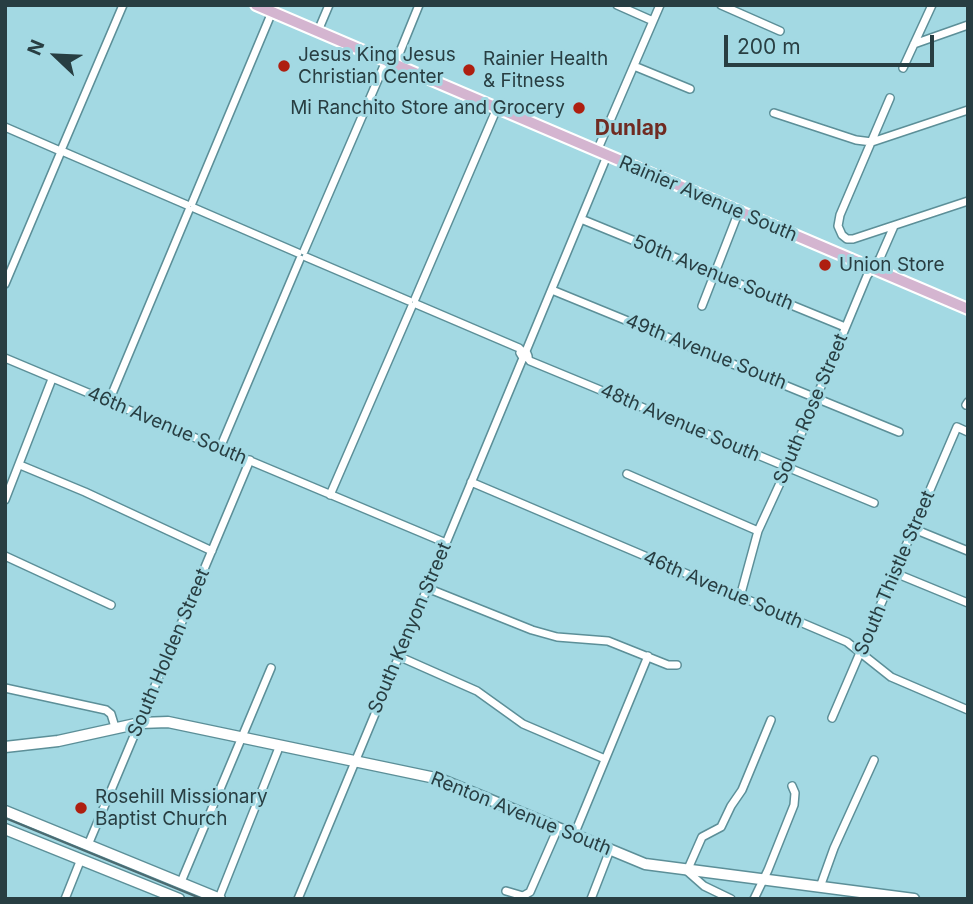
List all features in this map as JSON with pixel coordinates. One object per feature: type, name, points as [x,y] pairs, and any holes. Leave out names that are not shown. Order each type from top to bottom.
[{"type":"main road","name":"Rainier Avenue South","points":[[256,5],[968,309]]},
{"type":"main road","name":"Renton Avenue South","points":[[5,747],[58,741],[139,723],[168,722],[440,779],[645,864],[914,899]]},
{"type":"main road","points":[[5,811],[220,899]]},
{"type":"main road","points":[[5,829],[81,859],[162,896],[179,899]]},
{"type":"street","points":[[5,284],[123,5]]},
{"type":"street","points":[[318,32],[329,5]]},
{"type":"street","points":[[220,448],[302,255],[419,5]]},
{"type":"street","points":[[617,5],[653,21]]},
{"type":"street","name":"South Kenyon Street","points":[[298,899],[581,219],[634,66],[660,5]]},
{"type":"street","points":[[721,5],[780,31]]},
{"type":"street","points":[[904,68],[932,5]]},
{"type":"street","points":[[108,401],[272,12]]},
{"type":"street","points":[[914,44],[968,25]]},
{"type":"street","points":[[634,66],[691,89]]},
{"type":"street","points":[[890,98],[838,222],[839,230],[847,239],[968,201]]},
{"type":"street","points":[[330,495],[497,108]]},
{"type":"street","points":[[774,113],[856,141],[872,142],[968,110]]},
{"type":"street","name":"48th Avenue South","points":[[5,127],[519,348],[530,361],[874,503]]},
{"type":"street","points":[[702,306],[739,211]]},
{"type":"street","name":"50th Avenue South","points":[[581,219],[845,327]]},
{"type":"street","name":"South Rose Street","points":[[740,597],[758,531],[867,276],[880,258],[894,226]]},
{"type":"street","name":"49th Avenue South","points":[[552,290],[899,432]]},
{"type":"street","name":"46th Avenue South","points":[[5,358],[446,542]]},
{"type":"street","points":[[5,500],[52,379]]},
{"type":"street","name":"South Thistle Street","points":[[832,718],[957,427],[968,432]]},
{"type":"street","name":"South Holden Street","points":[[88,845],[250,460]]},
{"type":"street","points":[[20,465],[212,551]]},
{"type":"street","points":[[627,474],[758,531]]},
{"type":"street","name":"46th Avenue South","points":[[471,482],[847,642],[862,651],[891,677],[968,710]]},
{"type":"street","points":[[914,529],[968,551]]},
{"type":"street","points":[[5,556],[111,605]]},
{"type":"street","points":[[895,573],[968,603]]},
{"type":"street","points":[[427,588],[532,631],[557,637],[608,641],[668,665],[677,666]]},
{"type":"street","points":[[398,656],[477,691],[523,724],[605,759]]},
{"type":"street","points":[[574,835],[648,656]]},
{"type":"street","points":[[181,882],[271,668]]},
{"type":"street","points":[[5,688],[106,710],[111,714],[115,727]]},
{"type":"street","points":[[731,899],[704,886],[687,871],[702,837],[721,827],[742,790],[771,720]]},
{"type":"street","points":[[220,899],[280,745]]},
{"type":"street","points":[[820,887],[834,848],[874,760]]},
{"type":"street","points":[[754,899],[794,805],[792,786]]},
{"type":"street","points":[[506,891],[523,897],[530,892],[558,828]]},
{"type":"street","points":[[591,899],[610,850]]},
{"type":"street","points":[[65,899],[81,859]]},
{"type":"tram line","points":[[5,818],[202,899]]},
{"type":"place","name":"Jesus King Jesus Christian Center","points":[[284,66]]},
{"type":"place","name":"Rainier Health & Fitness","points":[[469,70]]},
{"type":"place","name":"Mi Ranchito Store and Grocery","points":[[579,108]]},
{"type":"place","name":"Union Store","points":[[825,265]]},
{"type":"place","name":"Rosehill Missionary Baptist Church","points":[[81,808]]},
{"type":"district","name":"Dunlap","points":[[631,129]]}]
